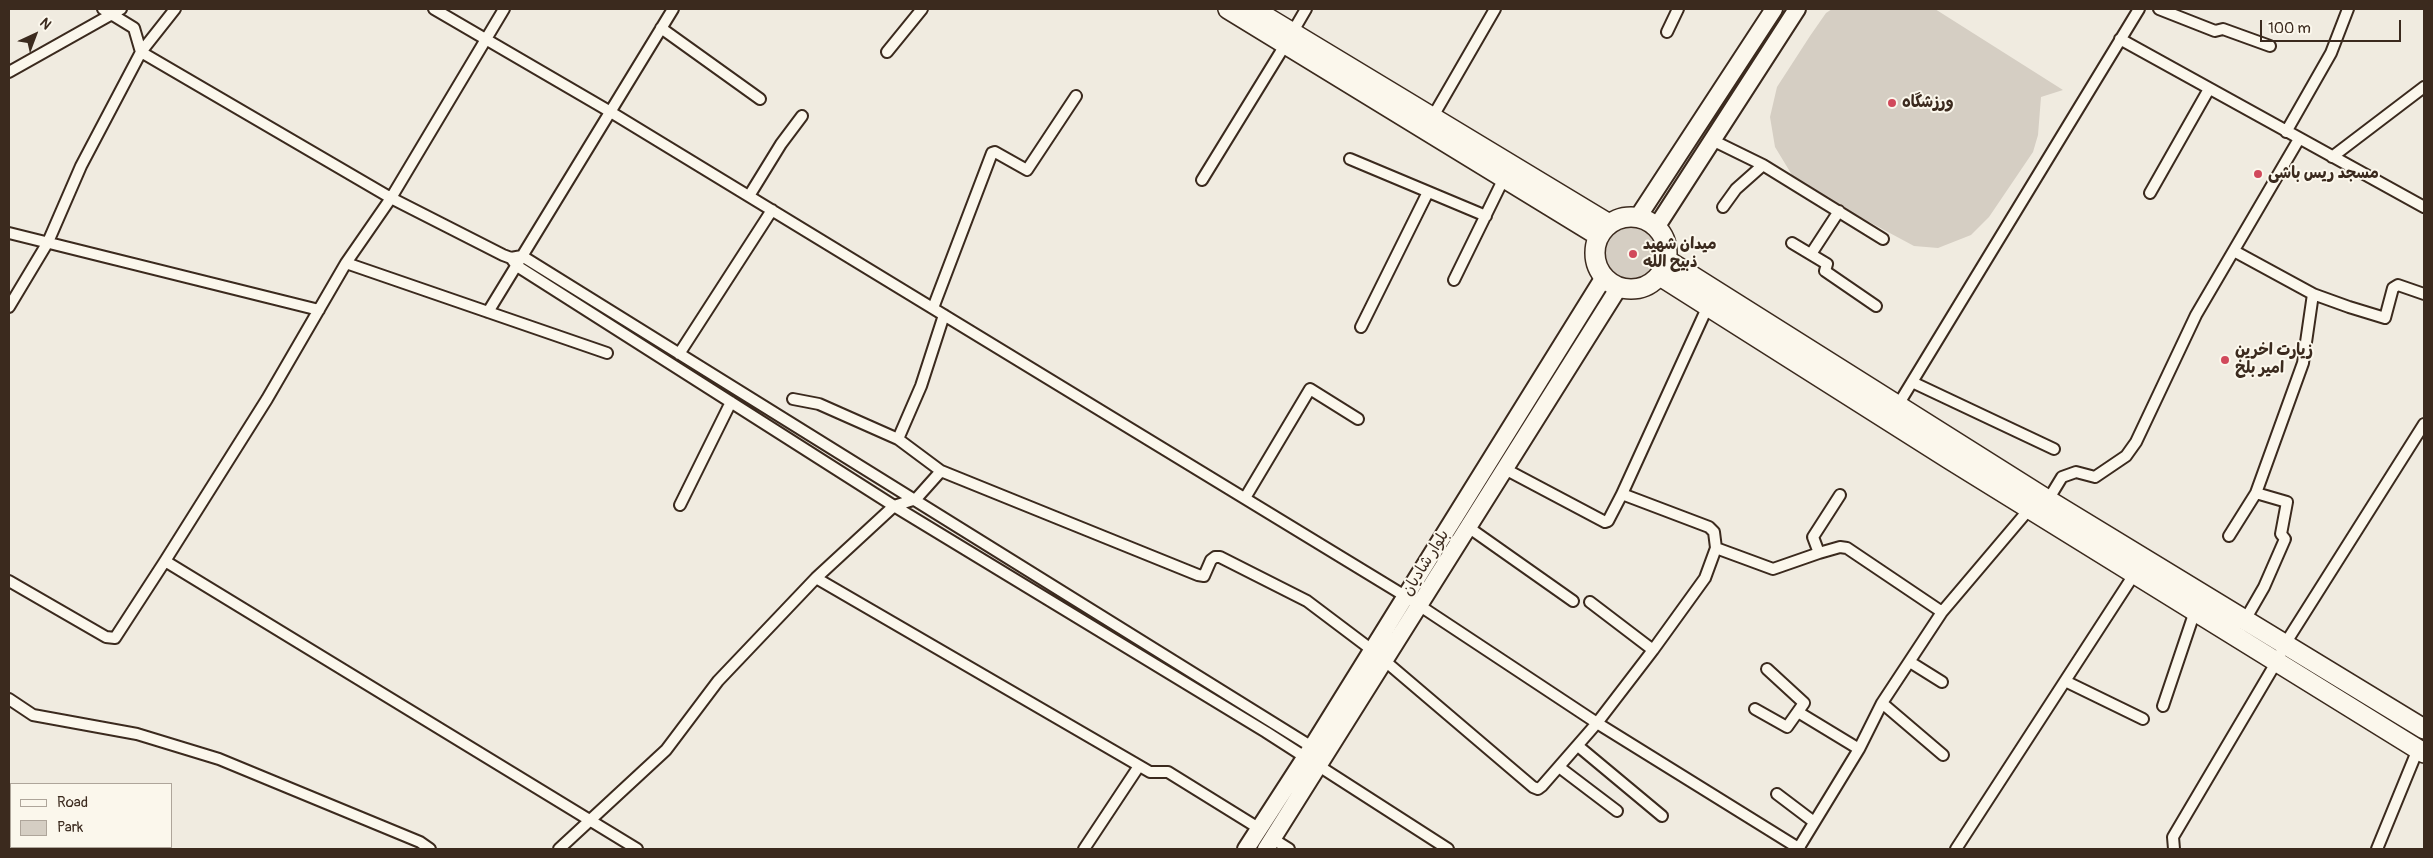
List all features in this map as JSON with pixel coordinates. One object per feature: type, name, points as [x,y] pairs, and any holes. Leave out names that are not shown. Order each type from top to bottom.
[{"type":"highway","points":[[1228,9],[1288,39],[1432,118],[1604,230]]},
{"type":"highway","points":[[1253,9],[1288,39],[1504,178],[1604,230]]},
{"type":"highway","points":[[1623,217],[1638,217],[1657,226],[1664,236],[1668,248],[1663,268],[1651,284],[1641,288],[1630,289],[1611,282],[1595,257],[1604,230],[1623,217]]},
{"type":"highway","points":[[1663,268],[1707,308],[2421,751]]},
{"type":"highway","points":[[1663,268],[1898,405],[2048,500],[2424,729]]},
{"type":"main road","points":[[1638,217],[1774,9]]},
{"type":"main road","points":[[1657,226],[1797,9]]},
{"type":"main road","name":"بلوار شادیان","points":[[1412,601],[1468,527],[1505,469],[1611,282]]},
{"type":"main road","name":"بلوار شادیان","points":[[1246,849],[1266,839],[1312,757],[1412,601],[1611,282]]},
{"type":"street","points":[[9,72],[106,11],[121,9]]},
{"type":"street","points":[[9,307],[48,242],[81,166],[141,52],[175,9]]},
{"type":"street","points":[[434,9],[487,38],[609,111],[1245,498],[1412,601],[1597,723],[1798,849],[1858,749],[1882,704],[1942,612],[2029,508],[2048,500],[2062,477],[2076,472],[2095,477],[2126,456],[2136,442],[2196,315],[2299,139]]},
{"type":"street","points":[[9,581],[110,639],[115,638],[165,561],[346,263],[391,198],[504,9]]},
{"type":"street","points":[[488,312],[514,262],[522,256],[673,9]]},
{"type":"street","points":[[887,52],[922,9]]},
{"type":"street","points":[[1202,180],[1306,9]]},
{"type":"street","points":[[1432,118],[1495,9]]},
{"type":"street","points":[[1667,32],[1678,9]]},
{"type":"street","points":[[1898,405],[2138,9]]},
{"type":"street","points":[[2159,9],[2215,32],[2223,29],[2270,46]]},
{"type":"street","points":[[2286,132],[2331,53],[2348,9]]},
{"type":"street","points":[[106,11],[134,28],[141,52],[391,198],[514,262],[894,506],[1312,757]]},
{"type":"street","points":[[661,28],[760,99]]},
{"type":"street","points":[[2120,39],[2424,207]]},
{"type":"street","points":[[2332,157],[2424,87]]},
{"type":"street","points":[[2150,193],[2209,89]]},
{"type":"street","points":[[933,308],[992,153],[995,152],[1027,170],[1076,96]]},
{"type":"street","points":[[749,196],[781,144],[802,116]]},
{"type":"street","points":[[1712,140],[1763,165],[1884,239]]},
{"type":"street","points":[[1350,159],[1486,216]]},
{"type":"street","points":[[1723,207],[1736,190],[1763,165]]},
{"type":"street","points":[[1454,280],[1504,178]]},
{"type":"street","points":[[1361,327],[1428,192]]},
{"type":"street","points":[[679,354],[772,210]]},
{"type":"street","points":[[1811,254],[1839,210]]},
{"type":"street","points":[[9,233],[319,310]]},
{"type":"street","points":[[1792,242],[1827,264],[1825,271],[1876,306]]},
{"type":"street","points":[[2234,250],[2313,294],[2385,318],[2393,288],[2398,285],[2424,294]]},
{"type":"street","points":[[522,256],[916,499],[1312,757],[1448,849]]},
{"type":"street","points":[[346,263],[607,353]]},
{"type":"street","points":[[2229,536],[2256,493],[2303,363],[2313,294]]},
{"type":"street","points":[[1505,469],[1605,522],[1608,521],[1707,308]]},
{"type":"street","points":[[898,439],[921,386],[944,315]]},
{"type":"street","points":[[1912,382],[2054,449]]},
{"type":"street","points":[[1245,498],[1310,389],[1358,419]]},
{"type":"street","points":[[793,399],[819,404],[898,439],[941,471],[1198,576],[1204,576],[1211,560],[1215,557],[1220,557],[1307,601],[1378,655],[1533,787],[1538,789],[1578,746],[1653,650],[1705,578],[1716,548],[1714,532],[1709,527],[1622,494]]},
{"type":"street","points":[[680,505],[731,402]]},
{"type":"street","points":[[2174,849],[2173,837],[2277,662],[2285,644],[2424,424]]},
{"type":"street","points":[[559,849],[666,750],[718,682],[816,578],[894,506],[916,499],[941,471]]},
{"type":"street","points":[[2245,620],[2264,587],[2285,539],[2281,534],[2286,502],[2256,493]]},
{"type":"street","points":[[1820,553],[1813,537],[1840,495]]},
{"type":"street","points":[[1468,527],[1574,601]]},
{"type":"street","points":[[1716,548],[1773,569],[1840,547],[1847,548],[1942,612]]},
{"type":"street","points":[[165,561],[638,849]]},
{"type":"street","points":[[1956,849],[2135,573]]},
{"type":"street","points":[[816,578],[1153,774],[1168,772],[1266,839],[1289,849]]},
{"type":"street","points":[[1590,602],[1653,650]]},
{"type":"street","points":[[2163,706],[2196,611]]},
{"type":"street","points":[[1910,662],[1942,682]]},
{"type":"street","points":[[1755,708],[1787,728],[1803,701],[1767,669]]},
{"type":"street","points":[[2066,681],[2143,719]]},
{"type":"street","points":[[9,699],[33,715],[137,734],[219,759],[420,842],[430,849]]},
{"type":"street","points":[[1882,704],[1943,755]]},
{"type":"street","points":[[1798,712],[1858,749]]},
{"type":"street","points":[[1578,746],[1662,816]]},
{"type":"street","points":[[2377,849],[2421,751]]},
{"type":"street","points":[[1084,849],[1139,766]]},
{"type":"street","points":[[1559,767],[1617,811]]},
{"type":"street","points":[[1777,794],[1814,822]]},
{"type":"green space","points":[[1832,9],[1935,9],[2063,90],[2041,97],[2038,135],[2033,152],[1989,217],[1971,235],[1938,248],[1914,246],[1817,194],[1792,175],[1775,147],[1770,117],[1777,87],[1826,13]]},
{"type":"green space","points":[[1631,227],[1641,229],[1649,235],[1655,243],[1657,253],[1655,263],[1649,271],[1641,277],[1631,279],[1621,277],[1613,271],[1607,263],[1605,253],[1607,243],[1613,235],[1621,229]]},
{"type":"place","name":"ورزشگاه","points":[[1892,103]]},
{"type":"place","name":"مسجد ریس باشی","points":[[2258,174]]},
{"type":"place","name":"میدان شهید ذبیح الله","points":[[1633,254]]},
{"type":"place","name":"زیارت اخرین امیر بلخ","points":[[2225,360]]}]
